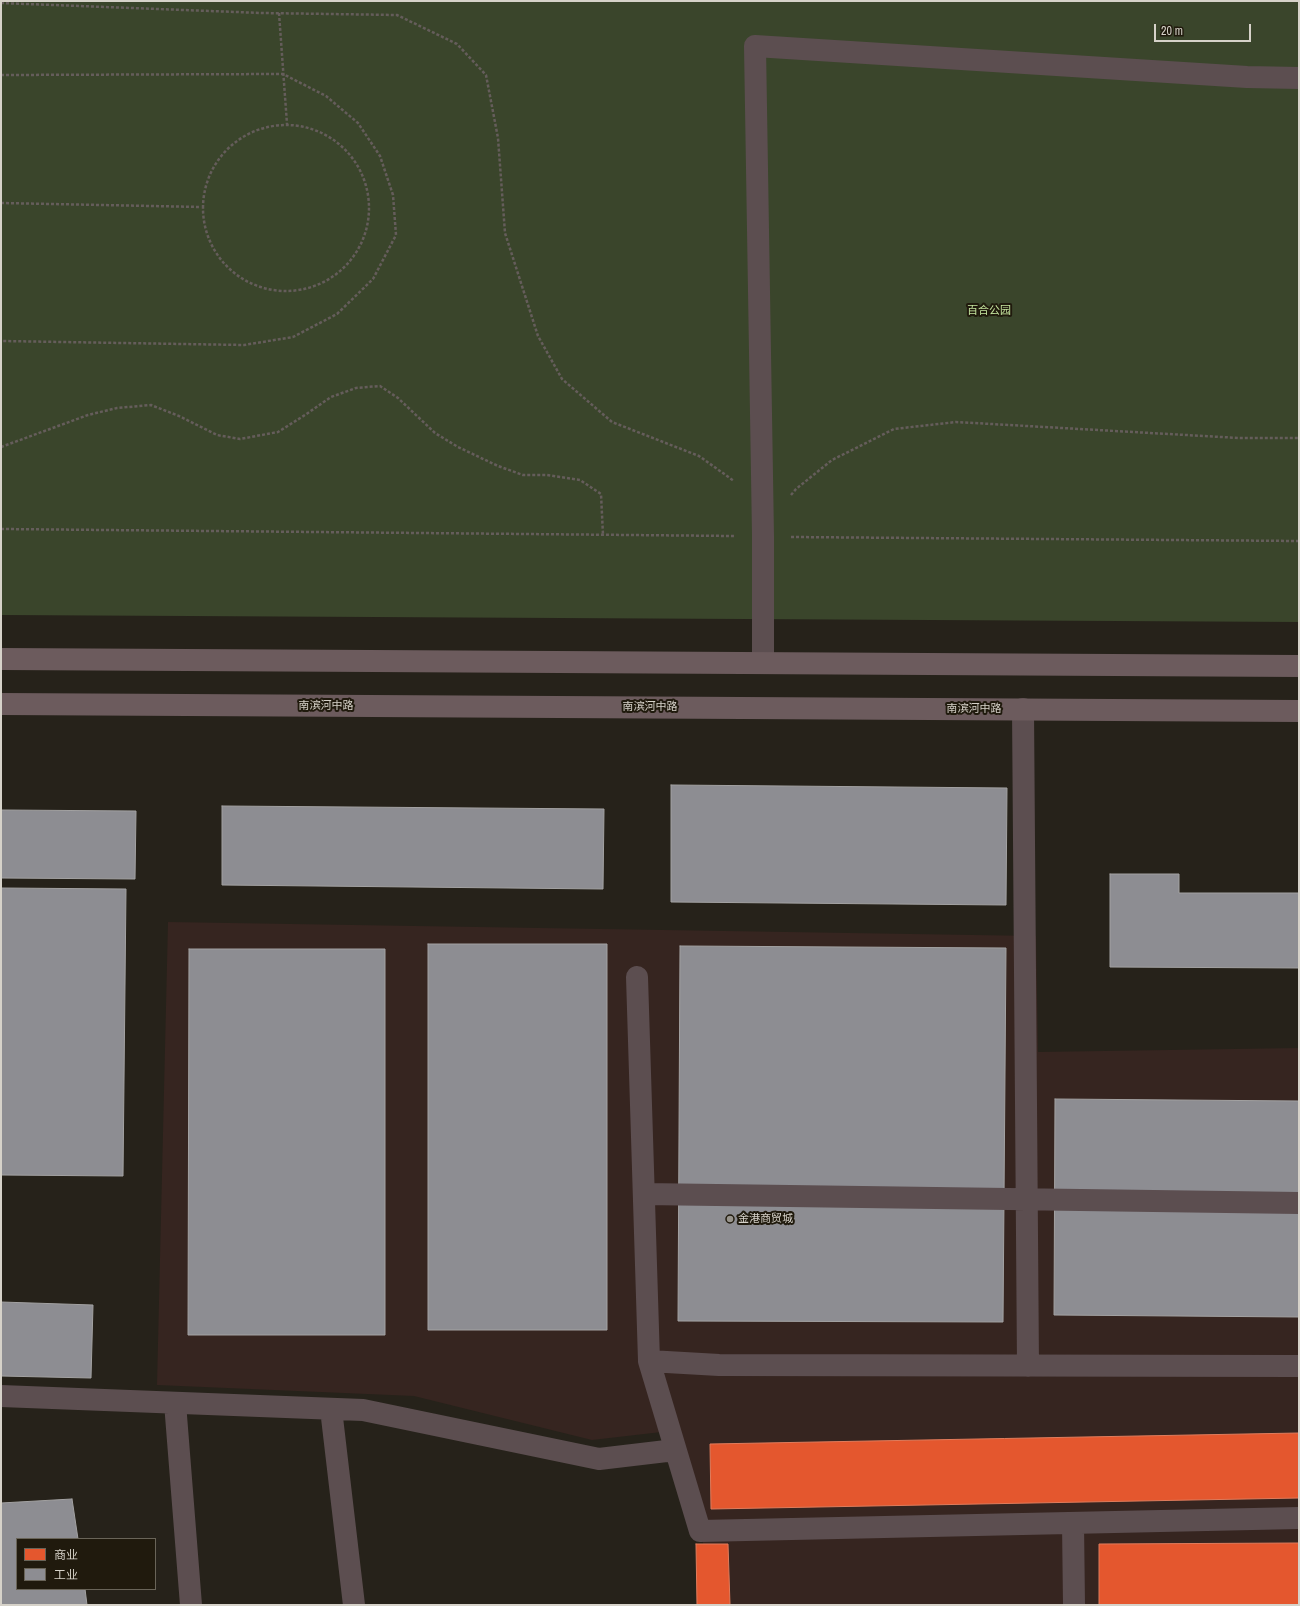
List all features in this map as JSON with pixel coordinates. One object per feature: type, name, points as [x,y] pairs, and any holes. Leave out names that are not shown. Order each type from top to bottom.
[{"type":"highway","points":[[1,659],[1299,666]]},
{"type":"highway","name":"南滨河中路","points":[[1,704],[1299,711]]},
{"type":"street","points":[[764,663],[755,46],[1247,77],[1299,78]]},
{"type":"street","points":[[1023,710],[1028,1366]]},
{"type":"street","points":[[637,977],[649,1360],[700,1531],[1299,1518]]},
{"type":"street","points":[[644,1194],[1299,1203]]},
{"type":"street","points":[[649,1360],[720,1365],[1299,1366]]},
{"type":"street","points":[[1,1396],[363,1410],[599,1459],[675,1450]]},
{"type":"street","points":[[176,1403],[191,1605]]},
{"type":"street","points":[[331,1409],[354,1605]]},
{"type":"street","points":[[1073,1523],[1074,1605]]},
{"type":"path","points":[[1,3],[279,13],[397,15],[457,44],[486,75],[498,138],[505,233],[538,336],[562,380],[612,422],[699,456],[738,484]]},
{"type":"path","points":[[279,13],[287,124]]},
{"type":"path","points":[[1,75],[284,74],[326,96],[358,123],[380,156],[393,195],[396,235],[373,279],[337,314],[293,337],[244,345],[1,341]]},
{"type":"path","points":[[287,124],[319,131],[346,149],[364,177],[370,209],[363,241],[344,268],[317,286],[285,292],[252,285],[225,266],[207,239],[201,207],[208,175],[227,148],[254,130],[287,124]]},
{"type":"path","points":[[1,203],[201,207]]},
{"type":"path","points":[[1,447],[88,415],[117,408],[151,405],[217,435],[240,439],[278,432],[331,397],[338,394],[356,388],[380,386],[398,398],[435,433],[458,447],[498,466],[524,475],[548,475],[580,480],[600,494],[603,535]]},
{"type":"path","points":[[788,501],[796,489],[832,460],[894,429],[956,422],[1239,438],[1299,438]]},
{"type":"path","points":[[1,529],[1299,541]]},
{"type":"shaded area","name":"金港商贸城","points":[[168,922],[1036,936],[1038,1052],[1299,1048],[1299,1605],[716,1605],[679,1430],[592,1440],[414,1396],[157,1385]]},
{"type":"green space","name":"百合公园","points":[[1,1],[1299,1],[1299,622],[1,615]]},
{"type":"building: 商业","points":[[1299,1433],[1299,1498],[711,1509],[710,1444]]},
{"type":"building: 商业","points":[[1299,1543],[1299,1605],[1099,1605],[1099,1544]]},
{"type":"building: 商业","points":[[696,1544],[728,1544],[730,1605],[697,1605]]},
{"type":"building: 工业","points":[[671,785],[1007,788],[1006,905],[671,902]]},
{"type":"building: 工业","points":[[222,806],[604,809],[603,889],[222,885]]},
{"type":"building: 工业","points":[[1,810],[136,811],[135,879],[1,878]]},
{"type":"building: 工业","points":[[1110,874],[1179,874],[1179,893],[1299,893],[1299,968],[1110,967]]},
{"type":"building: 工业","points":[[1,888],[126,889],[123,1176],[1,1175]]},
{"type":"building: 工业","points":[[428,944],[607,944],[607,1330],[428,1330]]},
{"type":"building: 工业","points":[[680,946],[1006,948],[1003,1322],[678,1321]]},
{"type":"building: 工业","points":[[189,949],[385,949],[385,1335],[188,1335]]},
{"type":"building: 工业","points":[[1055,1099],[1299,1101],[1299,1317],[1054,1315]]},
{"type":"building: 工业","points":[[1,1302],[93,1305],[91,1378],[1,1376]]},
{"type":"building: 工业","points":[[72,1499],[78,1538],[16,1538],[16,1590],[85,1590],[87,1605],[1,1605],[1,1503]]},
{"type":"place","name":"金港商贸城","points":[[730,1219]]}]
